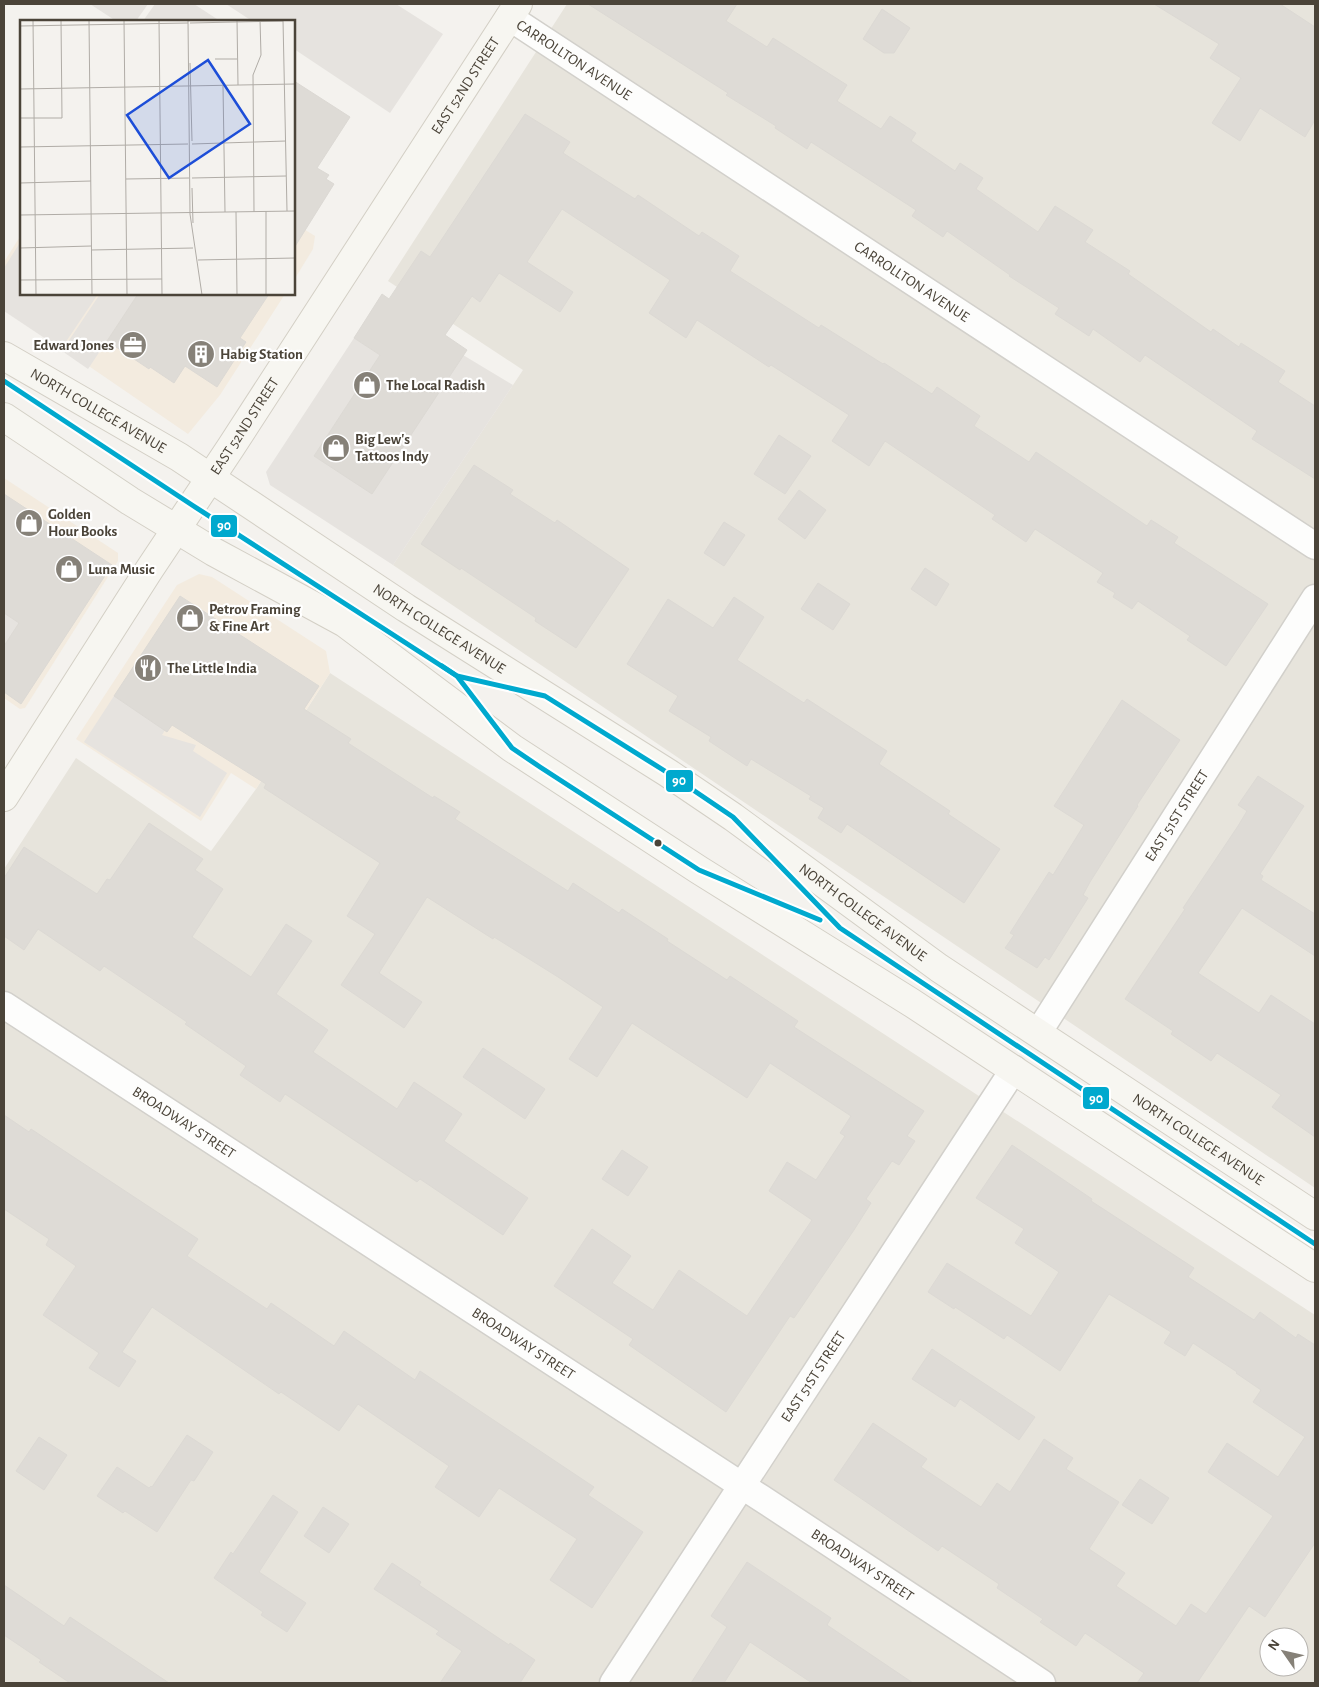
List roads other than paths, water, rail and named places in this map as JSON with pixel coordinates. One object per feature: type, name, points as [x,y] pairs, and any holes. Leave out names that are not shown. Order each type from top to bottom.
[{"type":"main road","name":"EAST 52ND STREET","points":[[4,798],[176,529],[514,10]]},
{"type":"main road","name":"NORTH COLLEGE AVENUE","points":[[4,356],[179,457],[209,479],[406,608],[668,774],[733,818],[939,968],[1315,1216]]},
{"type":"main road","points":[[4,417],[130,501],[214,552],[345,623],[540,767],[698,870],[1014,1069],[1315,1268]]},
{"type":"street","name":"CARROLLTON AVENUE","points":[[514,10],[1315,546]]},
{"type":"street","name":"EAST 51ST STREET","points":[[1038,1033],[1315,598]]},
{"type":"street","name":"BROADWAY STREET","points":[[4,1005],[1042,1683]]},
{"type":"street","name":"EAST 51ST STREET","points":[[613,1683],[1014,1069]]},
{"type":"place","name":"Edward Jones","points":[[133,345]]},
{"type":"place","name":"Habig Station","points":[[201,354]]},
{"type":"place","name":"The Local Radish","points":[[367,385]]},
{"type":"place","name":"Big Lew's Tattoos Indy","points":[[336,448]]},
{"type":"place","name":"Golden Hour Books","points":[[29,523]]},
{"type":"place","name":"Luna Music","points":[[69,569]]},
{"type":"place","name":"Petrov Framing & Fine Art","points":[[190,618]]},
{"type":"place","name":"The Little India","points":[[148,668]]}]
